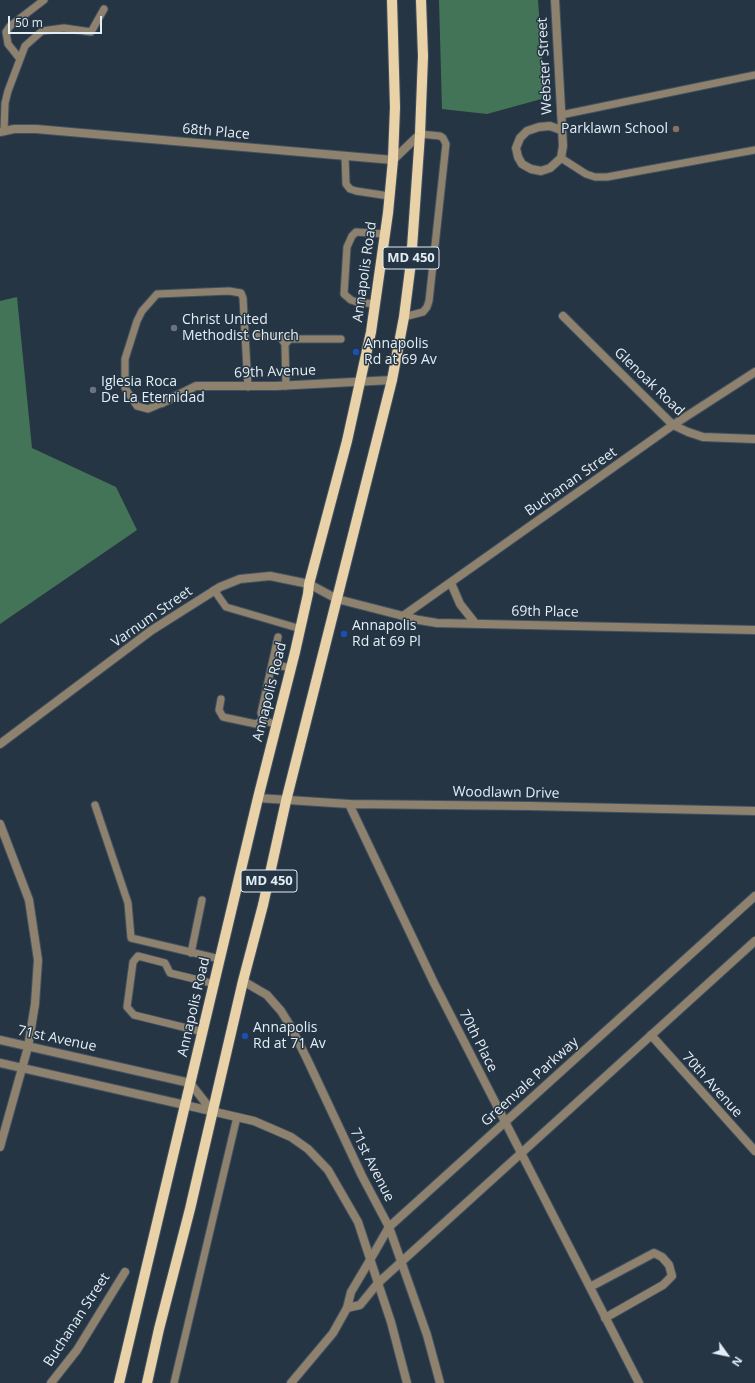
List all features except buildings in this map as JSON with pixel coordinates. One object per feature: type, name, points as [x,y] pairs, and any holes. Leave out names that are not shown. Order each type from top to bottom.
[{"type":"main road","name":"Annapolis Road","points":[[119,1383],[152,1238],[215,984],[258,798],[301,629],[309,584],[360,381],[375,304],[385,234],[393,160],[395,107],[392,0]]},
{"type":"main road","name":"MD 450","points":[[147,1383],[159,1329],[190,1209],[243,981],[263,905],[286,801],[392,380],[404,317],[411,262],[420,134],[423,56],[420,0]]},
{"type":"street","name":"Webster Street","points":[[555,0],[561,130]]},
{"type":"street","points":[[545,126],[561,130],[563,146],[561,158],[550,168],[541,171],[531,169],[522,164],[518,157],[516,148],[520,138],[527,131],[545,126]]},
{"type":"street","name":"68th Place","points":[[2,132],[14,129],[36,129],[393,160]]},
{"type":"street","points":[[393,160],[420,134]]},
{"type":"street","name":"Glenoak Road","points":[[563,316],[673,425],[703,437],[755,439]]},
{"type":"street","name":"Buchanan Street","points":[[403,616],[673,425],[755,372]]},
{"type":"street","name":"69th Avenue","points":[[162,402],[196,386],[286,386],[392,380]]},
{"type":"street","name":"Varnum Street","points":[[0,744],[152,630],[214,590],[240,579],[257,576],[270,576],[309,584],[337,599]]},
{"type":"street","points":[[451,582],[460,604],[475,623]]},
{"type":"street","name":"69th Place","points":[[337,599],[429,622],[755,630]]},
{"type":"street","name":"Woodlawn Drive","points":[[258,798],[349,804],[755,811]]},
{"type":"street","name":"70th Place","points":[[349,804],[434,983],[639,1383]]},
{"type":"street","points":[[0,824],[29,900],[38,960],[37,982],[28,1047],[0,1146]]},
{"type":"street","name":"Greenvale Parkway","points":[[291,1383],[333,1333],[346,1308],[351,1292],[390,1227],[755,896]]},
{"type":"street","points":[[346,1308],[360,1305],[378,1283],[755,941]]},
{"type":"street","name":"71st Avenue","points":[[243,981],[267,995],[291,1027],[362,1176],[390,1227],[427,1335],[440,1383]]},
{"type":"street","name":"70th Avenue","points":[[651,1035],[755,1151]]},
{"type":"street","name":"71st Avenue","points":[[0,1040],[190,1083]]},
{"type":"street","points":[[0,1063],[237,1117],[271,1128],[291,1137],[308,1149],[328,1170],[358,1222],[391,1322],[407,1383]]},
{"type":"street","points":[[190,1083],[212,1111]]},
{"type":"street","points":[[590,1287],[654,1253],[662,1257],[670,1265],[672,1276],[663,1285],[605,1318]]},
{"type":"street","name":"Buchanan Street","points":[[51,1383],[77,1350],[125,1272]]},
{"type":"lane","points":[[20,59],[8,44],[6,32],[10,26],[44,0]]},
{"type":"lane","points":[[2,132],[3,98],[25,46],[42,30],[64,28],[91,32],[104,9]]},
{"type":"lane","points":[[561,115],[755,75]]},
{"type":"lane","points":[[404,317],[422,312],[427,307],[429,301],[446,144],[440,136],[420,134]]},
{"type":"lane","points":[[561,158],[586,174],[595,177],[607,177],[755,150]]},
{"type":"lane","points":[[345,156],[346,184],[350,189],[389,196]]},
{"type":"lane","points":[[375,304],[357,302],[351,300],[344,294],[347,247],[352,236],[356,232],[385,234]]},
{"type":"lane","points":[[162,402],[148,409],[137,406],[125,388],[125,359],[137,321],[142,311],[157,294],[229,291],[241,293],[243,298],[248,387]]},
{"type":"lane","points":[[258,336],[274,336],[281,338],[285,344],[286,386]]},
{"type":"lane","points":[[285,344],[294,338],[341,339]]},
{"type":"lane","points":[[214,590],[226,607],[301,629]]},
{"type":"lane","points":[[263,720],[261,713],[278,637]]},
{"type":"lane","points":[[272,664],[291,668]]},
{"type":"lane","points":[[221,699],[219,710],[223,717],[256,724],[263,720]]},
{"type":"lane","points":[[263,720],[276,725]]},
{"type":"lane","points":[[95,805],[128,903],[131,938],[220,959]]},
{"type":"lane","points":[[191,953],[202,900]]},
{"type":"lane","points":[[203,1032],[134,1015],[127,1007],[133,962],[138,956],[165,962],[170,973],[215,984]]},
{"type":"lane","points":[[174,1383],[237,1117]]},
{"type":"green space","points":[[439,0],[538,0],[545,98],[487,114],[442,109]]},
{"type":"green space","points":[[17,297],[32,448],[116,487],[137,530],[0,624],[0,301]]},
{"type":"place","name":"Parklawn School","points":[[676,129]]},
{"type":"place","name":"Christ United Methodist Church","points":[[174,328]]},
{"type":"place","name":"Annapolis Rd at 69 Av","points":[[356,352]]},
{"type":"place","name":"Iglesia Roca De La Eternidad","points":[[93,390]]},
{"type":"place","name":"Annapolis Rd at 69 Pl","points":[[344,634]]},
{"type":"place","name":"Annapolis Rd at 71 Av","points":[[245,1036]]}]
